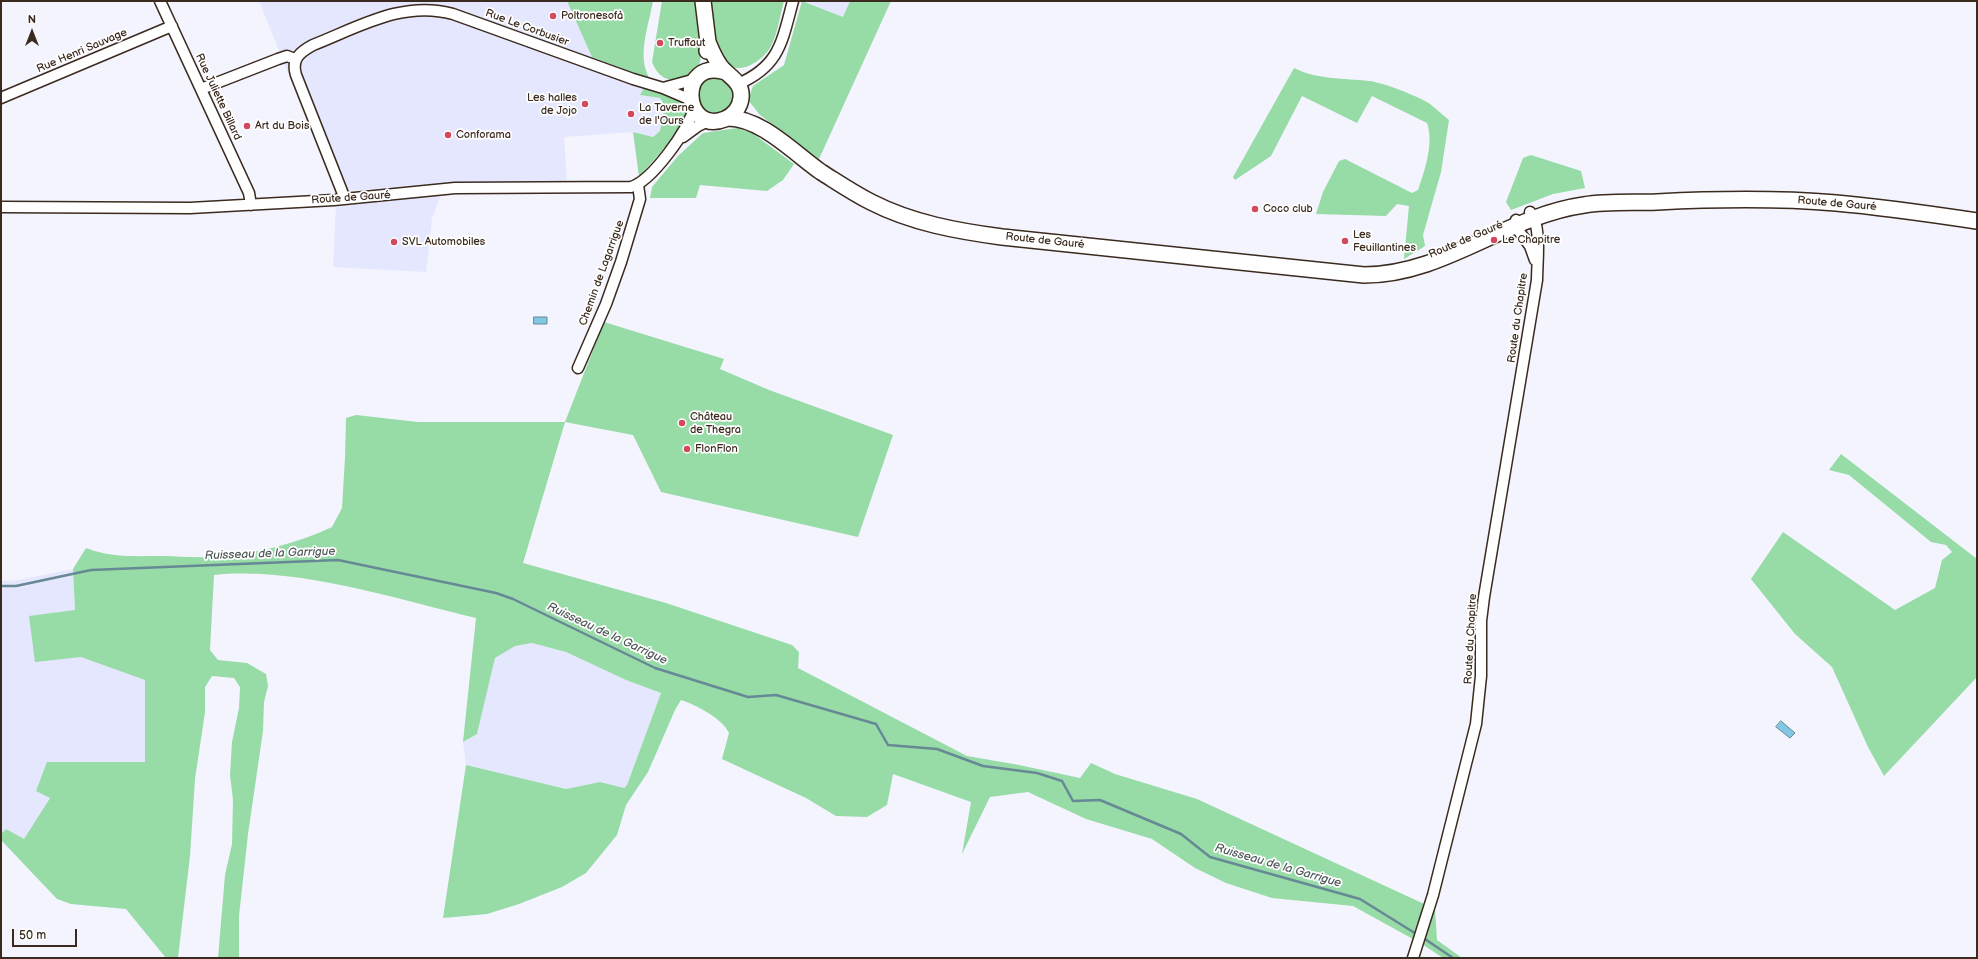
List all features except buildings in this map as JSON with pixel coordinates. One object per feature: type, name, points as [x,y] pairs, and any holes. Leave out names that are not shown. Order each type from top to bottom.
[{"type":"street","name":"Rue Juliette Billard","points":[[160,1],[249,194],[251,205]]},
{"type":"street","points":[[680,140],[690,121],[692,104],[691,89],[706,61],[708,42],[703,1]]},
{"type":"street","points":[[692,104],[703,118],[716,121],[728,118],[737,110],[740,91],[776,56],[793,1]]},
{"type":"street","name":"Rue Le Corbusier","points":[[295,59],[304,50],[313,45],[384,16],[408,9],[431,5],[633,80],[663,88],[692,104]]},
{"type":"street","name":"Rue Henri Sauvage","points":[[1,98],[172,26]]},
{"type":"street","points":[[708,42],[719,65],[740,91]]},
{"type":"street","points":[[201,89],[287,56],[295,59],[294,68],[296,75],[345,199]]},
{"type":"street","points":[[663,88],[698,77],[713,70],[726,72]]},
{"type":"street","name":"Route de Gauré","points":[[740,91],[748,112],[763,130]]},
{"type":"street","name":"Route de Gauré","points":[[728,118],[736,118],[750,122],[821,172],[871,202],[911,218],[950,229],[1002,237],[1352,273],[1377,275],[1412,270],[1430,264],[1524,218],[1584,205],[1697,200],[1789,200],[1836,203],[1977,221]]},
{"type":"street","points":[[638,185],[646,179],[680,140],[698,126],[710,120]]},
{"type":"street","name":"Route de Gauré","points":[[1,207],[168,209],[345,199],[455,188],[626,187],[638,185]]},
{"type":"street","name":"Chemin de Lagarrigue","points":[[578,368],[606,304],[621,262],[640,199],[638,185]]},
{"type":"street","name":"Route du Chapitre","points":[[1524,218],[1537,270]]},
{"type":"street","name":"Route du Chapitre","points":[[1413,958],[1433,895],[1476,724],[1481,676],[1481,620],[1484,597],[1534,304],[1538,256],[1524,218]]},
{"type":"shaded area","points":[[259,1],[567,1],[592,57],[650,79],[640,95],[660,98],[665,106],[660,131],[653,137],[633,132],[564,137],[567,181],[457,182],[336,192]]},
{"type":"shaded area","points":[[804,1],[850,1],[843,17]]},
{"type":"shaded area","points":[[441,195],[432,218],[426,272],[333,267],[336,207]]},
{"type":"shaded area","points":[[73,569],[75,610],[81,656],[145,680],[145,762],[47,762],[50,797],[24,840],[6,829],[1,834],[1,581],[18,580]]},
{"type":"shaded area","points":[[532,643],[566,652],[626,680],[661,693],[627,785],[624,788],[600,782],[566,789],[466,765],[463,742],[477,734],[495,658],[515,646]]},
{"type":"green space","points":[[567,1],[653,1],[644,51],[644,61],[650,79],[592,57]]},
{"type":"green space","points":[[662,1],[698,1],[701,58],[696,70],[685,79],[676,81],[667,79],[657,72],[652,62]]},
{"type":"green space","points":[[708,1],[784,1],[777,30],[768,51],[751,65],[744,67],[737,68],[726,62],[716,43],[714,42]]},
{"type":"green space","points":[[802,1],[843,17],[850,1],[891,1],[819,159],[760,115],[748,100],[753,86],[784,65]]},
{"type":"green space","points":[[1294,68],[1322,77],[1369,81],[1391,87],[1425,101],[1449,120],[1441,172],[1423,235],[1425,246],[1404,259],[1409,206],[1397,204],[1386,216],[1316,214],[1323,192],[1339,161],[1345,159],[1412,193],[1418,190],[1428,156],[1430,139],[1427,123],[1372,96],[1357,123],[1302,96],[1271,156],[1235,180],[1233,177]]},
{"type":"green space","points":[[720,77],[729,82],[733,88],[733,102],[729,108],[720,113],[712,113],[703,108],[699,102],[698,91],[703,82],[709,78]]},
{"type":"green space","points":[[644,88],[667,94],[685,102],[686,115],[681,129],[639,177],[633,132],[653,137],[660,131],[665,106],[660,98],[640,95]]},
{"type":"green space","points":[[737,128],[752,133],[794,164],[783,180],[767,191],[700,185],[696,198],[650,198],[652,187],[678,156],[703,133]]},
{"type":"green space","points":[[1531,155],[1581,171],[1585,188],[1553,194],[1511,210],[1506,202],[1523,158]]},
{"type":"green space","points":[[604,322],[724,359],[720,369],[769,390],[893,435],[858,537],[661,492],[633,435],[565,422]]},
{"type":"green space","points":[[356,415],[418,422],[565,422],[523,563],[666,603],[792,645],[799,652],[798,668],[967,756],[1080,778],[1091,763],[1115,774],[1197,799],[1435,909],[1437,940],[1462,958],[1443,958],[1422,944],[1353,906],[1272,898],[1226,883],[1195,868],[1152,839],[1086,819],[1028,792],[990,797],[962,854],[971,802],[893,774],[887,805],[867,817],[836,816],[806,798],[722,759],[729,733],[726,727],[715,717],[694,705],[681,700],[675,710],[648,772],[626,805],[617,835],[586,873],[562,887],[519,904],[487,914],[443,918],[466,765],[566,789],[600,782],[624,788],[627,785],[661,693],[626,680],[566,652],[532,643],[515,646],[495,658],[477,734],[463,742],[476,618],[346,586],[278,575],[246,573],[214,575],[210,650],[218,660],[247,663],[266,674],[268,686],[264,702],[263,731],[248,834],[239,916],[239,958],[218,958],[225,875],[232,844],[233,800],[230,775],[232,742],[239,708],[240,687],[234,678],[212,676],[205,687],[205,712],[195,779],[190,856],[178,958],[166,958],[126,909],[71,904],[57,899],[1,840],[1,834],[6,829],[24,839],[50,798],[36,791],[47,762],[145,762],[145,680],[81,657],[35,662],[29,616],[75,610],[73,569],[86,548],[124,556],[211,557],[242,554],[273,548],[303,539],[332,527],[342,508],[346,418]]},
{"type":"green space","points":[[1841,454],[1977,559],[1977,677],[1884,776],[1868,747],[1832,667],[1795,634],[1751,579],[1783,532],[1895,610],[1935,588],[1942,560],[1952,552],[1946,545],[1931,542],[1849,475],[1829,470]]},
{"type":"water","points":[[534,317],[547,317],[547,324],[534,324]]},
{"type":"water","points":[[1781,721],[1795,733],[1790,738],[1776,727]]},
{"type":"waterway","name":"Ruisseau de la Garrigue","points":[[1,586],[16,586],[91,570],[338,560],[496,593],[513,599],[655,668],[748,697],[776,695],[876,724],[888,745],[937,749],[983,766],[1037,773],[1062,781],[1073,801],[1100,800],[1181,834],[1210,857],[1360,899],[1418,935]]},
{"type":"waterway","name":"Ruisseau de la Garrigue","points":[[1422,937],[1453,958]]},
{"type":"place","name":"Poltronesofà","points":[[553,16]]},
{"type":"place","name":"Truffaut","points":[[660,43]]},
{"type":"place","name":"Les halles de Jojo","points":[[585,104]]},
{"type":"place","name":"La Taverne de l'Ours","points":[[631,114]]},
{"type":"place","name":"Art du Bois","points":[[247,126]]},
{"type":"place","name":"Conforama","points":[[448,135]]},
{"type":"place","name":"Coco club","points":[[1255,209]]},
{"type":"place","name":"Le Chapitre","points":[[1494,240]]},
{"type":"place","name":"Les Feuillantines","points":[[1345,241]]},
{"type":"place","name":"SVL Automobiles","points":[[394,242]]},
{"type":"place","name":"Château de Thegra","points":[[682,423]]},
{"type":"place","name":"FlonFlon","points":[[687,449]]}]
